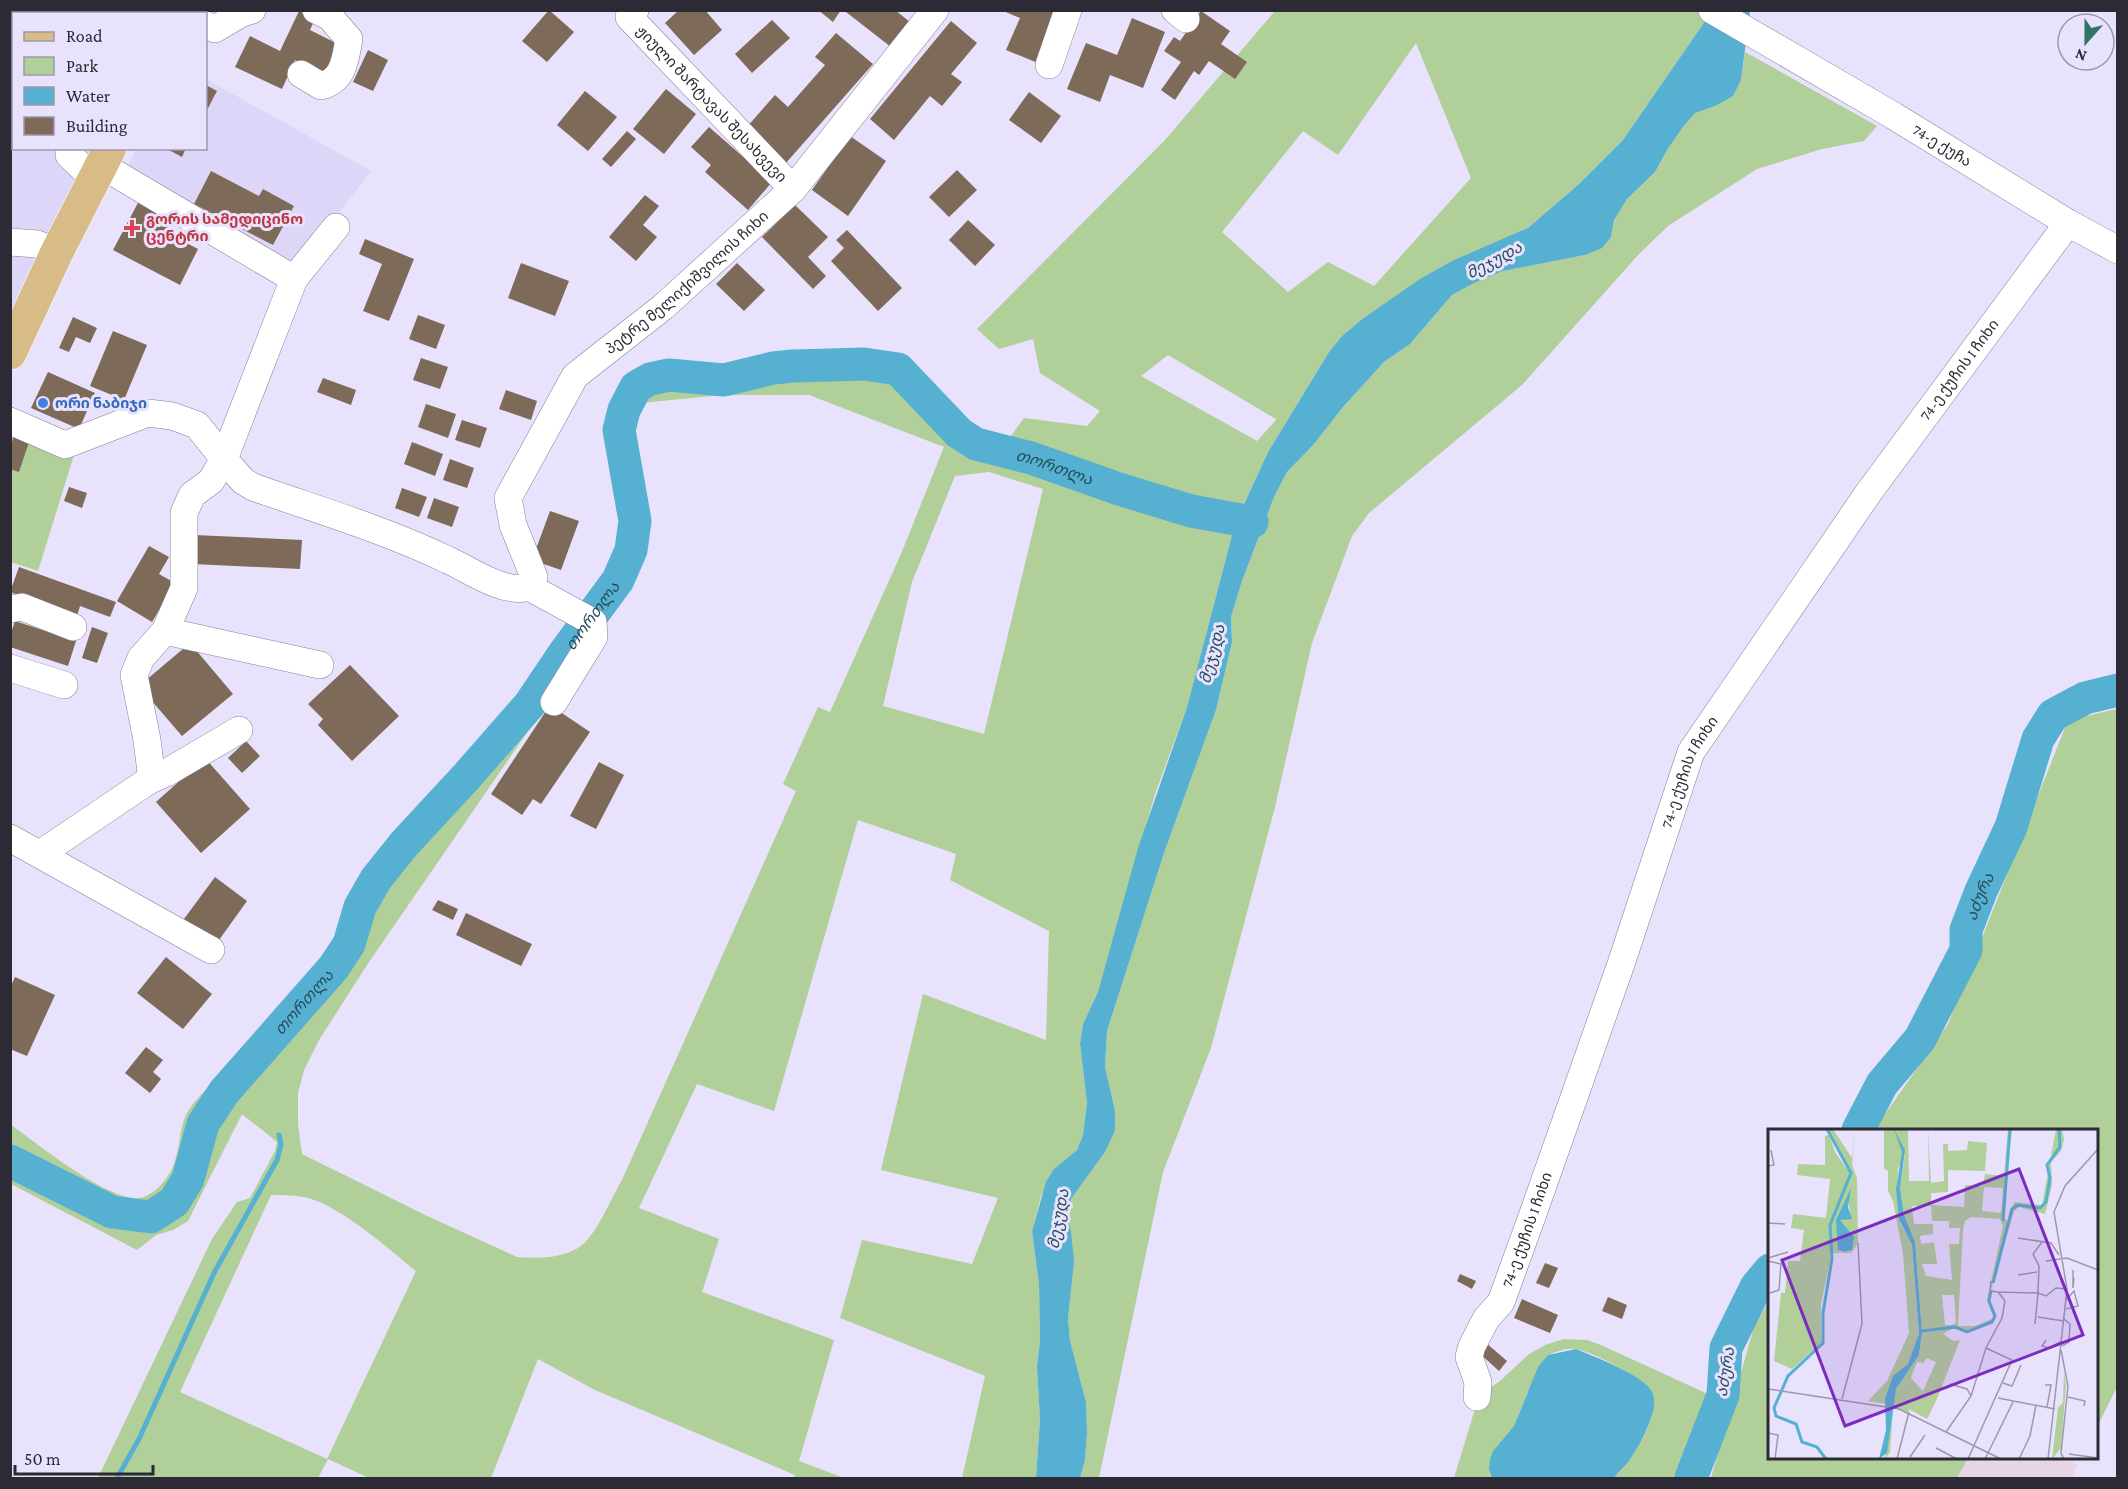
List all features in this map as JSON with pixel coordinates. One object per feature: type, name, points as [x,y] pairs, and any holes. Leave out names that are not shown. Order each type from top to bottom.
[{"type":"main road","points":[[14,334],[102,164]]},
{"type":"street","points":[[301,74],[321,86],[331,83],[344,67],[349,39],[330,17],[316,10]]},
{"type":"street","name":"პეტრე მელიქიშვილის ჩიხი","points":[[532,582],[513,525],[508,498],[575,376],[663,307],[794,189],[935,10]]},
{"type":"street","points":[[1049,65],[1068,10]]},
{"type":"street","name":"74-ე ქუჩა","points":[[1712,10],[1894,116],[2068,223],[2118,250]]},
{"type":"street","points":[[207,25],[215,29],[246,11]]},
{"type":"street","name":"ჟიული შარტავას შესახვევი","points":[[632,14],[794,189]]},
{"type":"street","points":[[69,150],[69,155],[102,164],[294,279]]},
{"type":"street","name":"74-ე ქუჩის I ჩიხი","points":[[1477,1397],[1478,1382],[1469,1357],[1472,1346],[1486,1319],[1501,1302],[1531,1221],[1621,964],[1691,752],[1869,492],[2068,223]]},
{"type":"street","points":[[148,781],[151,772],[147,740],[134,675],[141,658],[165,631],[184,588],[184,513],[192,495],[212,481],[224,459],[294,279],[336,227]]},
{"type":"street","points":[[10,242],[37,244],[57,252]]},
{"type":"street","points":[[10,421],[65,445],[148,413],[172,416],[197,425],[243,481],[253,487],[401,540],[448,560],[486,580],[519,591],[532,582],[588,619],[594,637],[554,702]]},
{"type":"street","points":[[10,609],[22,607],[73,627]]},
{"type":"street","points":[[165,631],[320,665]]},
{"type":"street","points":[[10,668],[64,685]]},
{"type":"street","points":[[40,854],[148,781],[166,773],[239,730]]},
{"type":"street","points":[[10,838],[211,950]]},
{"type":"shaded area","points":[[11,11],[159,11],[12,12],[12,150],[90,150],[11,310]]},
{"type":"shaded area","points":[[207,80],[371,171],[298,266],[125,173],[136,150],[207,150]]},
{"type":"shaded area","points":[[1967,1459],[2065,1459],[2078,1465],[2071,1478],[1957,1478]]},
{"type":"green space","points":[[1275,11],[1712,11],[1623,140],[1579,184],[1528,228],[1386,304],[1342,336],[1329,352],[1268,452],[1235,524],[1187,707],[1155,794],[1098,992],[1083,1024],[1080,1044],[1087,1103],[1083,1135],[1077,1150],[1054,1169],[1041,1196],[1032,1231],[1039,1284],[1040,1340],[1037,1367],[1040,1420],[1036,1478],[962,1478],[985,1376],[840,1318],[862,1240],[972,1264],[998,1198],[881,1170],[923,994],[1046,1040],[1049,931],[950,880],[956,854],[858,820],[774,1111],[697,1084],[639,1208],[719,1239],[702,1292],[834,1340],[799,1461],[844,1478],[794,1478],[795,1475],[595,1390],[538,1359],[491,1478],[369,1478],[328,1459],[318,1478],[98,1478],[212,1239],[237,1202],[250,1198],[275,1151],[277,1142],[242,1114],[188,1221],[173,1230],[156,1235],[137,1250],[11,1184],[10,1124],[69,1167],[118,1194],[139,1198],[151,1193],[162,1184],[173,1166],[184,1119],[191,1106],[232,1067],[242,1072],[334,967],[349,944],[360,907],[376,879],[404,844],[530,704],[618,580],[631,550],[635,521],[619,430],[624,410],[636,387],[650,379],[669,375],[724,380],[773,368],[864,364],[898,369],[918,390],[922,387],[987,439],[1006,443],[1024,418],[1087,426],[1100,411],[1040,373],[1033,339],[999,349],[977,329],[1165,140]],"holes":[[[1416,43],[1471,178],[1374,286],[1328,262],[1288,292],[1222,232],[1303,131],[1338,155]],[[1168,355],[1276,420],[1257,441],[1141,376]],[[722,395],[809,395],[944,447],[901,554],[830,712],[818,707],[783,784],[796,791],[622,1180],[585,1243],[564,1254],[549,1257],[517,1257],[425,1215],[302,1154],[298,1125],[298,1093],[304,1070],[319,1040],[367,965],[557,689],[640,559],[644,531],[640,489],[632,453],[630,429],[641,403]],[[989,472],[1043,489],[984,734],[883,706],[912,582],[955,476]],[[271,1195],[308,1198],[335,1210],[364,1229],[416,1271],[327,1459],[180,1392]]]},
{"type":"green space","points":[[1745,52],[1877,126],[1864,141],[1822,149],[1757,169],[1668,226],[1639,254],[1522,385],[1369,513],[1352,536],[1312,643],[1275,807],[1211,1048],[1163,1172],[1099,1478],[1080,1478],[1085,1460],[1086,1402],[1070,1342],[1068,1319],[1071,1286],[1067,1215],[1071,1199],[1105,1152],[1115,1111],[1105,1067],[1107,1031],[1164,853],[1216,710],[1232,642],[1231,617],[1274,497],[1287,472],[1314,444],[1343,407],[1384,362],[1410,344],[1452,295],[1503,271],[1585,255],[1611,237],[1614,220],[1627,199],[1655,172],[1683,127],[1695,113],[1715,106],[1741,80]]},
{"type":"green space","points":[[13,429],[74,455],[38,571],[11,562],[10,439]]},
{"type":"green space","points":[[2117,709],[2118,1385],[2098,1425],[2098,1129],[1875,1129],[1948,1024],[2068,720]]},
{"type":"green space","points":[[1768,1303],[1768,1459],[1967,1459],[1957,1478],[1711,1478],[1754,1327]]},
{"type":"green space","points":[[1564,1339],[1587,1340],[1601,1345],[1721,1400],[1691,1478],[1614,1478],[1646,1431],[1651,1420],[1653,1396],[1650,1390],[1632,1375],[1593,1355],[1572,1349],[1548,1355],[1527,1393],[1514,1426],[1493,1451],[1489,1469],[1492,1478],[1454,1478],[1477,1397],[1500,1381],[1529,1354],[1545,1345]]},
{"type":"water","name":"მეჯუდა","points":[[1712,11],[1750,11],[1741,80],[1733,96],[1695,113],[1683,127],[1655,172],[1627,199],[1614,220],[1611,237],[1602,248],[1585,255],[1503,271],[1452,295],[1410,344],[1384,362],[1343,407],[1314,444],[1287,472],[1274,497],[1231,617],[1232,642],[1216,710],[1164,853],[1107,1031],[1105,1067],[1115,1111],[1115,1130],[1105,1152],[1071,1199],[1067,1215],[1074,1261],[1068,1319],[1070,1341],[1086,1402],[1085,1460],[1080,1478],[1036,1478],[1040,1420],[1037,1367],[1040,1340],[1039,1284],[1032,1231],[1046,1182],[1054,1169],[1077,1150],[1083,1135],[1087,1103],[1080,1044],[1083,1024],[1098,992],[1138,848],[1187,707],[1235,524],[1268,452],[1329,352],[1342,336],[1420,279],[1452,261],[1528,228],[1579,184],[1623,140]]},
{"type":"water","points":[[1576,1349],[1629,1373],[1652,1392],[1654,1408],[1651,1417],[1629,1461],[1614,1478],[1492,1478],[1489,1469],[1493,1451],[1514,1426],[1538,1367],[1548,1355]]},
{"type":"building","points":[[48,10],[52,12],[17,12],[15,11]]},
{"type":"building","points":[[549,10],[574,32],[547,62],[522,41]]},
{"type":"building","points":[[679,10],[705,10],[722,30],[694,55],[665,23]]},
{"type":"building","points":[[818,10],[841,10],[833,22]]},
{"type":"building","points":[[847,10],[895,10],[910,22],[891,47],[846,12]]},
{"type":"building","points":[[1001,10],[1060,10],[1038,63],[1006,50],[1020,18]]},
{"type":"building","points":[[299,11],[315,19],[310,30],[338,44],[324,74],[295,60],[282,89],[235,67],[250,36],[280,51]]},
{"type":"building","points":[[1201,11],[1230,31],[1221,44],[1247,62],[1235,79],[1209,61],[1199,75],[1194,71],[1175,100],[1161,90],[1181,62],[1164,51],[1174,37],[1180,41]]},
{"type":"building","points":[[1132,18],[1165,32],[1143,88],[1110,75],[1100,102],[1067,89],[1086,43],[1117,55]]},
{"type":"building","points":[[772,20],[790,38],[752,73],[735,54]]},
{"type":"building","points":[[951,21],[977,43],[951,74],[962,82],[942,106],[930,96],[894,140],[870,119]]},
{"type":"building","points":[[836,33],[873,64],[786,163],[746,128],[775,95],[788,107],[825,65],[815,57]]},
{"type":"building","points":[[368,50],[388,60],[373,91],[353,82]]},
{"type":"building","points":[[10,66],[12,66],[12,124],[10,124]]},
{"type":"building","points":[[207,86],[217,91],[207,110]]},
{"type":"building","points":[[666,89],[696,114],[664,154],[633,129]]},
{"type":"building","points":[[585,91],[617,117],[588,151],[557,125]]},
{"type":"building","points":[[1029,92],[1061,116],[1041,143],[1009,120]]},
{"type":"building","points":[[709,127],[772,182],[748,210],[705,172],[711,165],[691,147]]},
{"type":"building","points":[[627,131],[636,139],[611,167],[602,159]]},
{"type":"building","points":[[850,136],[886,161],[848,216],[812,190]]},
{"type":"building","points":[[169,150],[185,150],[182,157]]},
{"type":"building","points":[[957,170],[977,190],[949,217],[929,197]]},
{"type":"building","points":[[211,171],[259,196],[263,189],[294,206],[273,245],[194,204]]},
{"type":"building","points":[[645,195],[659,206],[643,225],[657,237],[636,261],[609,237]]},
{"type":"building","points":[[140,199],[173,216],[165,232],[198,249],[180,285],[113,250]]},
{"type":"building","points":[[795,205],[828,237],[808,257],[826,276],[813,289],[762,237]]},
{"type":"building","points":[[968,220],[995,245],[975,266],[949,240]]},
{"type":"building","points":[[847,230],[902,288],[878,311],[831,261],[844,248],[836,240]]},
{"type":"building","points":[[365,239],[414,259],[389,321],[363,311],[382,264],[359,254]]},
{"type":"building","points":[[521,263],[569,281],[555,316],[508,298]]},
{"type":"building","points":[[737,263],[765,290],[744,311],[716,284]]},
{"type":"building","points":[[418,315],[445,325],[436,349],[409,339]]},
{"type":"building","points":[[73,317],[97,328],[90,343],[76,337],[69,352],[59,348]]},
{"type":"building","points":[[113,331],[147,345],[124,400],[90,386]]},
{"type":"building","points":[[421,358],[448,367],[440,389],[413,380]]},
{"type":"building","points":[[48,372],[95,393],[79,429],[31,408]]},
{"type":"building","points":[[323,378],[356,390],[351,405],[317,392]]},
{"type":"building","points":[[506,390],[537,401],[531,420],[499,409]]},
{"type":"building","points":[[426,404],[456,414],[448,438],[418,427]]},
{"type":"building","points":[[462,420],[487,428],[480,448],[455,440]]},
{"type":"building","points":[[15,434],[30,439],[19,472],[10,469],[10,447]]},
{"type":"building","points":[[412,442],[443,454],[435,476],[404,464]]},
{"type":"building","points":[[450,459],[474,468],[467,488],[443,480]]},
{"type":"building","points":[[69,487],[87,493],[82,508],[64,501]]},
{"type":"building","points":[[402,488],[427,497],[419,517],[395,508]]},
{"type":"building","points":[[434,498],[459,507],[452,527],[427,518]]},
{"type":"building","points":[[550,511],[579,521],[561,570],[532,560]]},
{"type":"building","points":[[194,535],[302,540],[300,569],[193,564]]},
{"type":"building","points":[[149,546],[169,557],[159,574],[175,583],[152,622],[117,601]]},
{"type":"building","points":[[19,567],[116,602],[110,617],[80,606],[77,616],[10,592]]},
{"type":"building","points":[[15,621],[76,641],[68,666],[10,647],[10,636]]},
{"type":"building","points":[[92,627],[108,633],[97,663],[82,658]]},
{"type":"building","points":[[190,643],[233,694],[182,736],[139,686]]},
{"type":"building","points":[[350,665],[399,716],[352,761],[318,725],[323,719],[308,704]]},
{"type":"building","points":[[550,705],[590,732],[541,804],[533,799],[522,815],[491,794]]},
{"type":"building","points":[[246,741],[260,756],[242,773],[228,758]]},
{"type":"building","points":[[205,758],[250,809],[201,853],[156,802]]},
{"type":"building","points":[[599,762],[624,775],[596,829],[570,816]]},
{"type":"building","points":[[215,877],[247,901],[214,947],[181,923]]},
{"type":"building","points":[[438,900],[458,909],[453,920],[432,910]]},
{"type":"building","points":[[466,913],[532,944],[521,966],[456,935]]},
{"type":"building","points":[[166,957],[212,994],[183,1029],[137,993]]},
{"type":"building","points":[[15,977],[55,995],[27,1056],[10,1049],[10,988]]},
{"type":"building","points":[[146,1047],[163,1060],[153,1072],[161,1079],[150,1093],[125,1073]]},
{"type":"building","points":[[1545,1263],[1558,1268],[1549,1288],[1536,1283]]},
{"type":"building","points":[[1460,1274],[1476,1281],[1472,1289],[1457,1281]]},
{"type":"building","points":[[1608,1297],[1627,1305],[1622,1319],[1602,1311]]},
{"type":"building","points":[[1522,1299],[1558,1315],[1550,1333],[1514,1318]]},
{"type":"building","points":[[1485,1342],[1507,1361],[1499,1371],[1477,1351]]},
{"type":"waterway","name":"თორთლა","points":[[10,1161],[112,1212],[151,1217],[174,1202],[188,1179],[203,1124],[224,1092],[334,967],[349,944],[360,907],[376,879],[404,844],[530,704],[618,580],[631,550],[635,521],[619,430],[624,410],[636,387],[650,379],[669,375],[724,380],[773,368],[793,366],[864,364],[898,369],[959,433],[976,444],[1031,458],[1191,511],[1252,522]]},
{"type":"waterway","name":"აძურა","points":[[1859,1129],[1882,1084],[1920,1039],[1966,950],[1966,930],[1981,891],[2011,827],[2038,739],[2053,715],[2085,698],[2118,690]]},
{"type":"waterway","points":[[117,1478],[139,1439],[214,1273],[277,1160],[281,1144],[279,1135]]},
{"type":"waterway","name":"აძურა","points":[[1691,1478],[1723,1395],[1726,1348],[1756,1287],[1768,1272]]},
{"type":"place","name":"გორის სამედიცინო ცენტრი","points":[[132,228]]},
{"type":"place","name":"ორი ნაბიჯი","points":[[43,403]]}]
